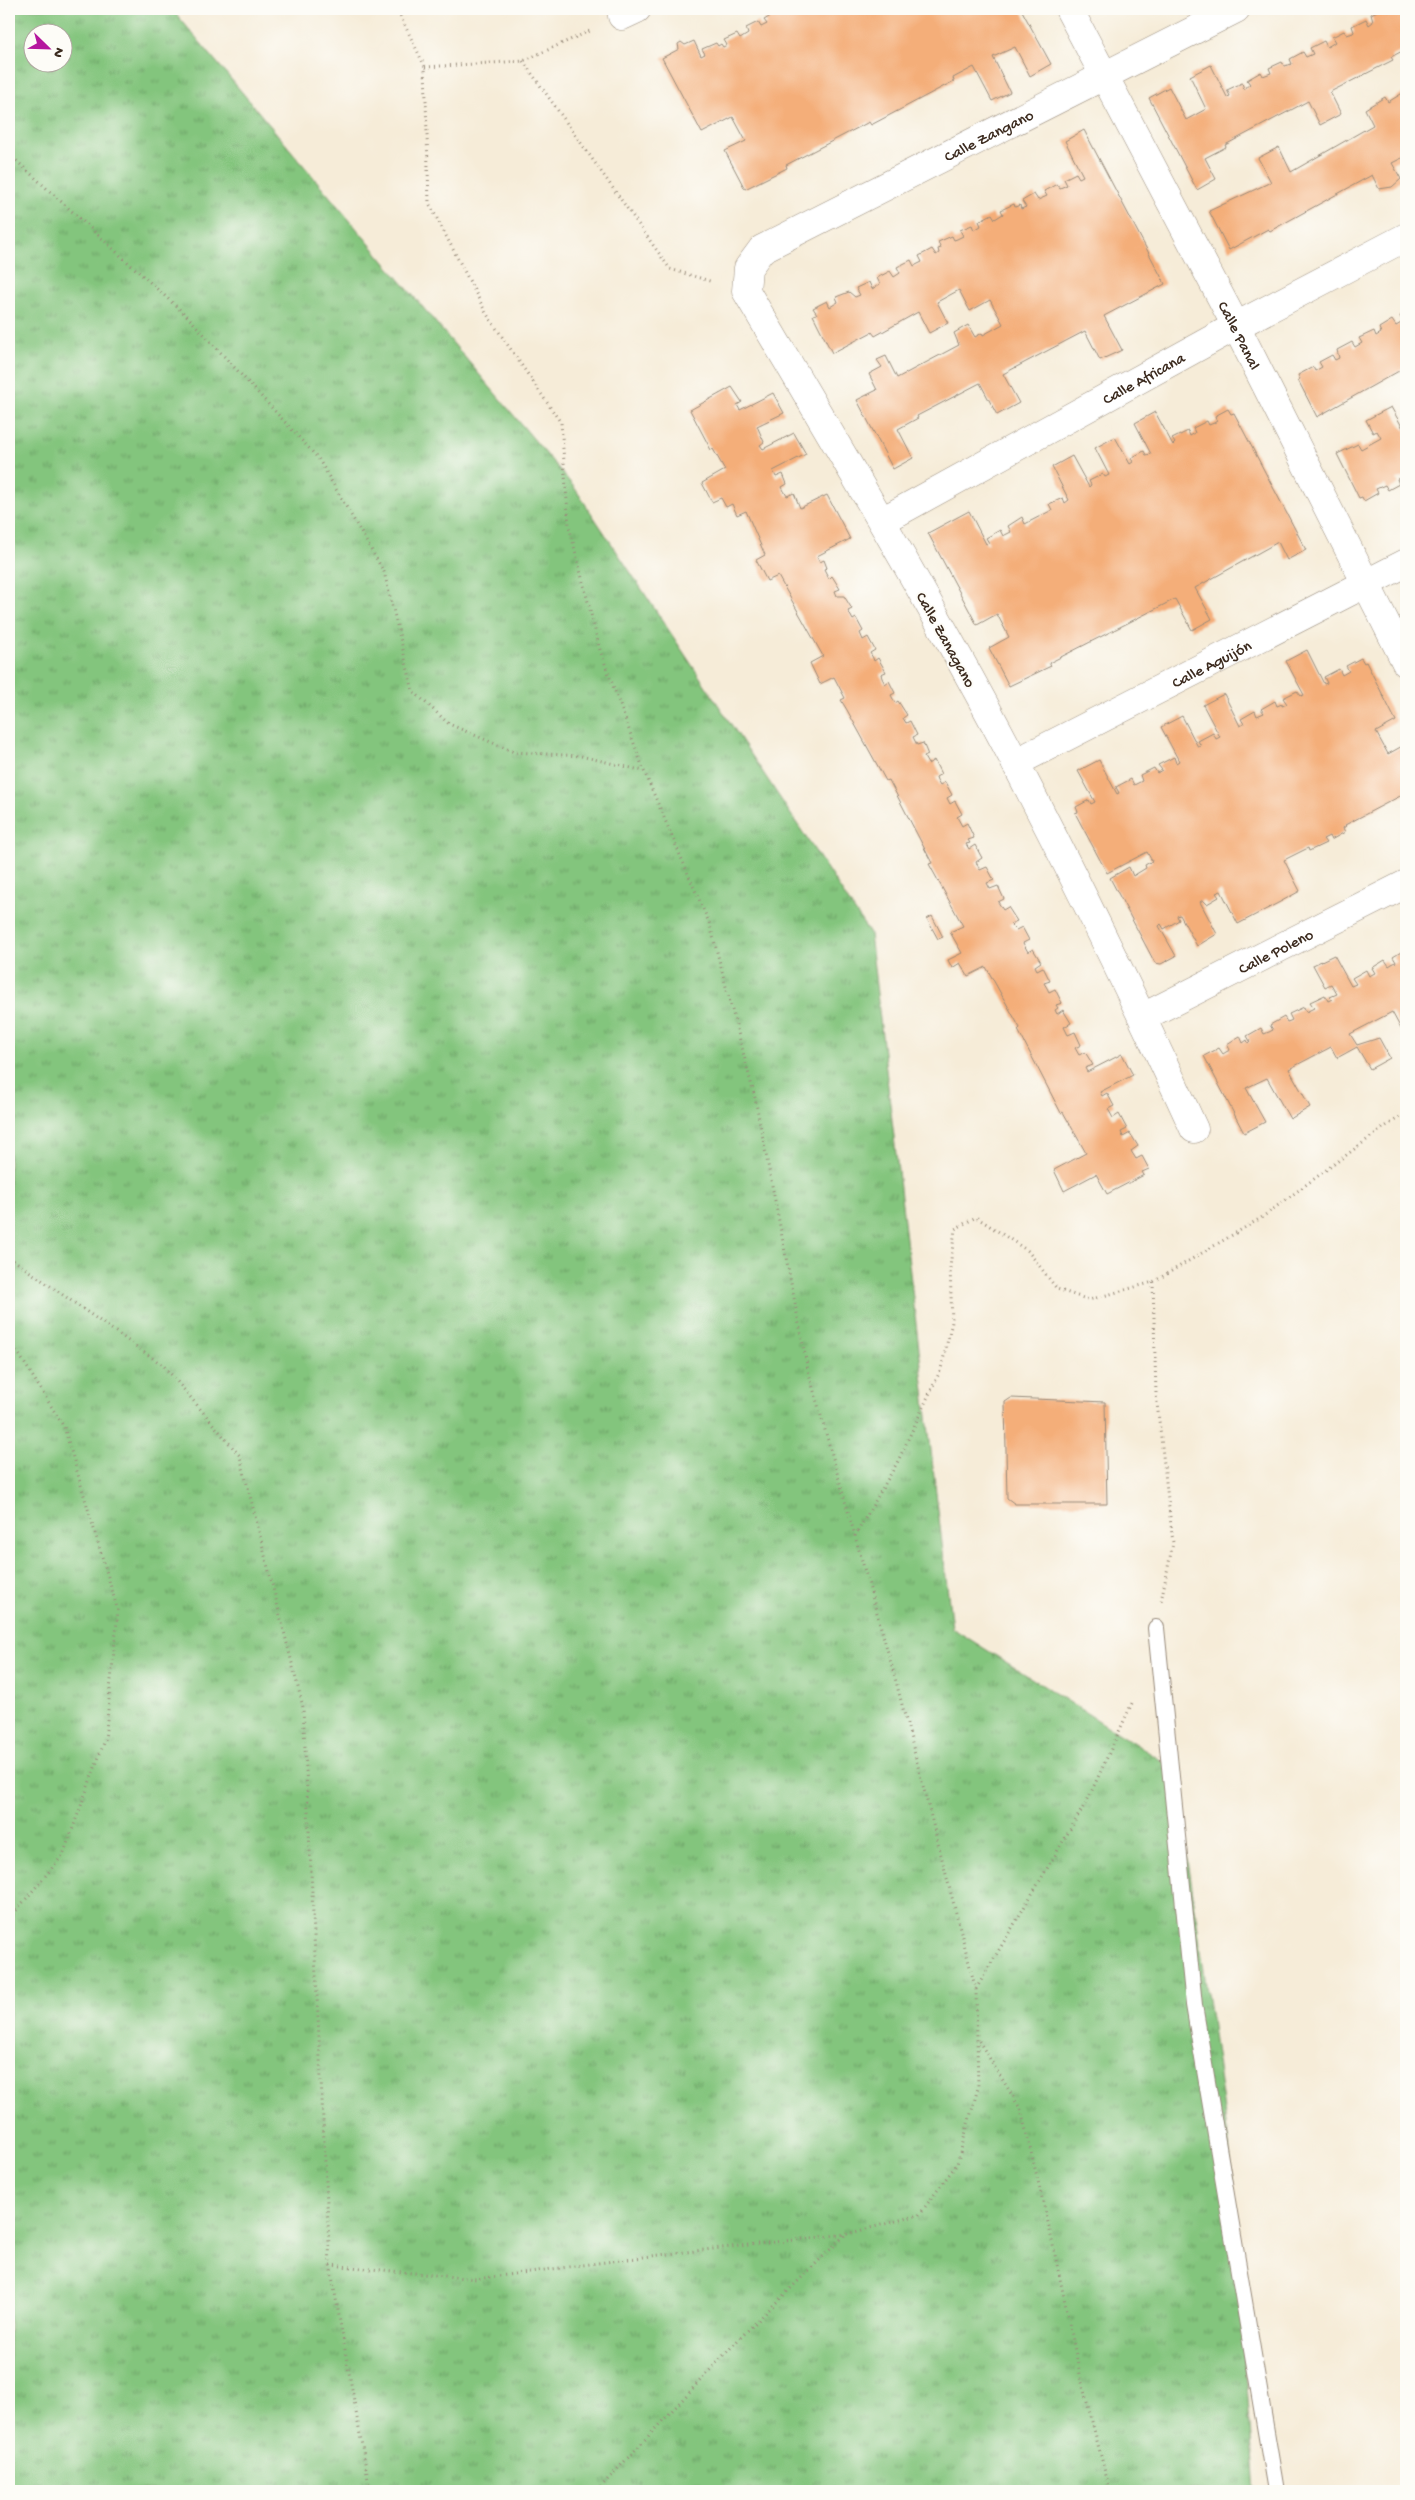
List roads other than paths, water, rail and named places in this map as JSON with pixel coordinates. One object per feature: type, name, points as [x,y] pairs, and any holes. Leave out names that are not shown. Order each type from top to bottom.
[{"type":"street","name":"Calle Panal","points":[[1069,9],[1236,326],[1406,663]]},
{"type":"street","name":"Calle Zangano","points":[[747,279],[762,249],[1236,9]]},
{"type":"street","name":"Calle Africana","points":[[882,522],[1236,326],[1406,237]]},
{"type":"street","name":"Calle Zanagano","points":[[747,279],[1015,763],[1143,1017],[1194,1129]]},
{"type":"street","name":"Calle Aguijón","points":[[1015,763],[1406,563]]},
{"type":"street","name":"Calle Poleno","points":[[1143,1017],[1406,884]]},
{"type":"lane","points":[[1156,1628],[1194,2005],[1276,2491]]}]
